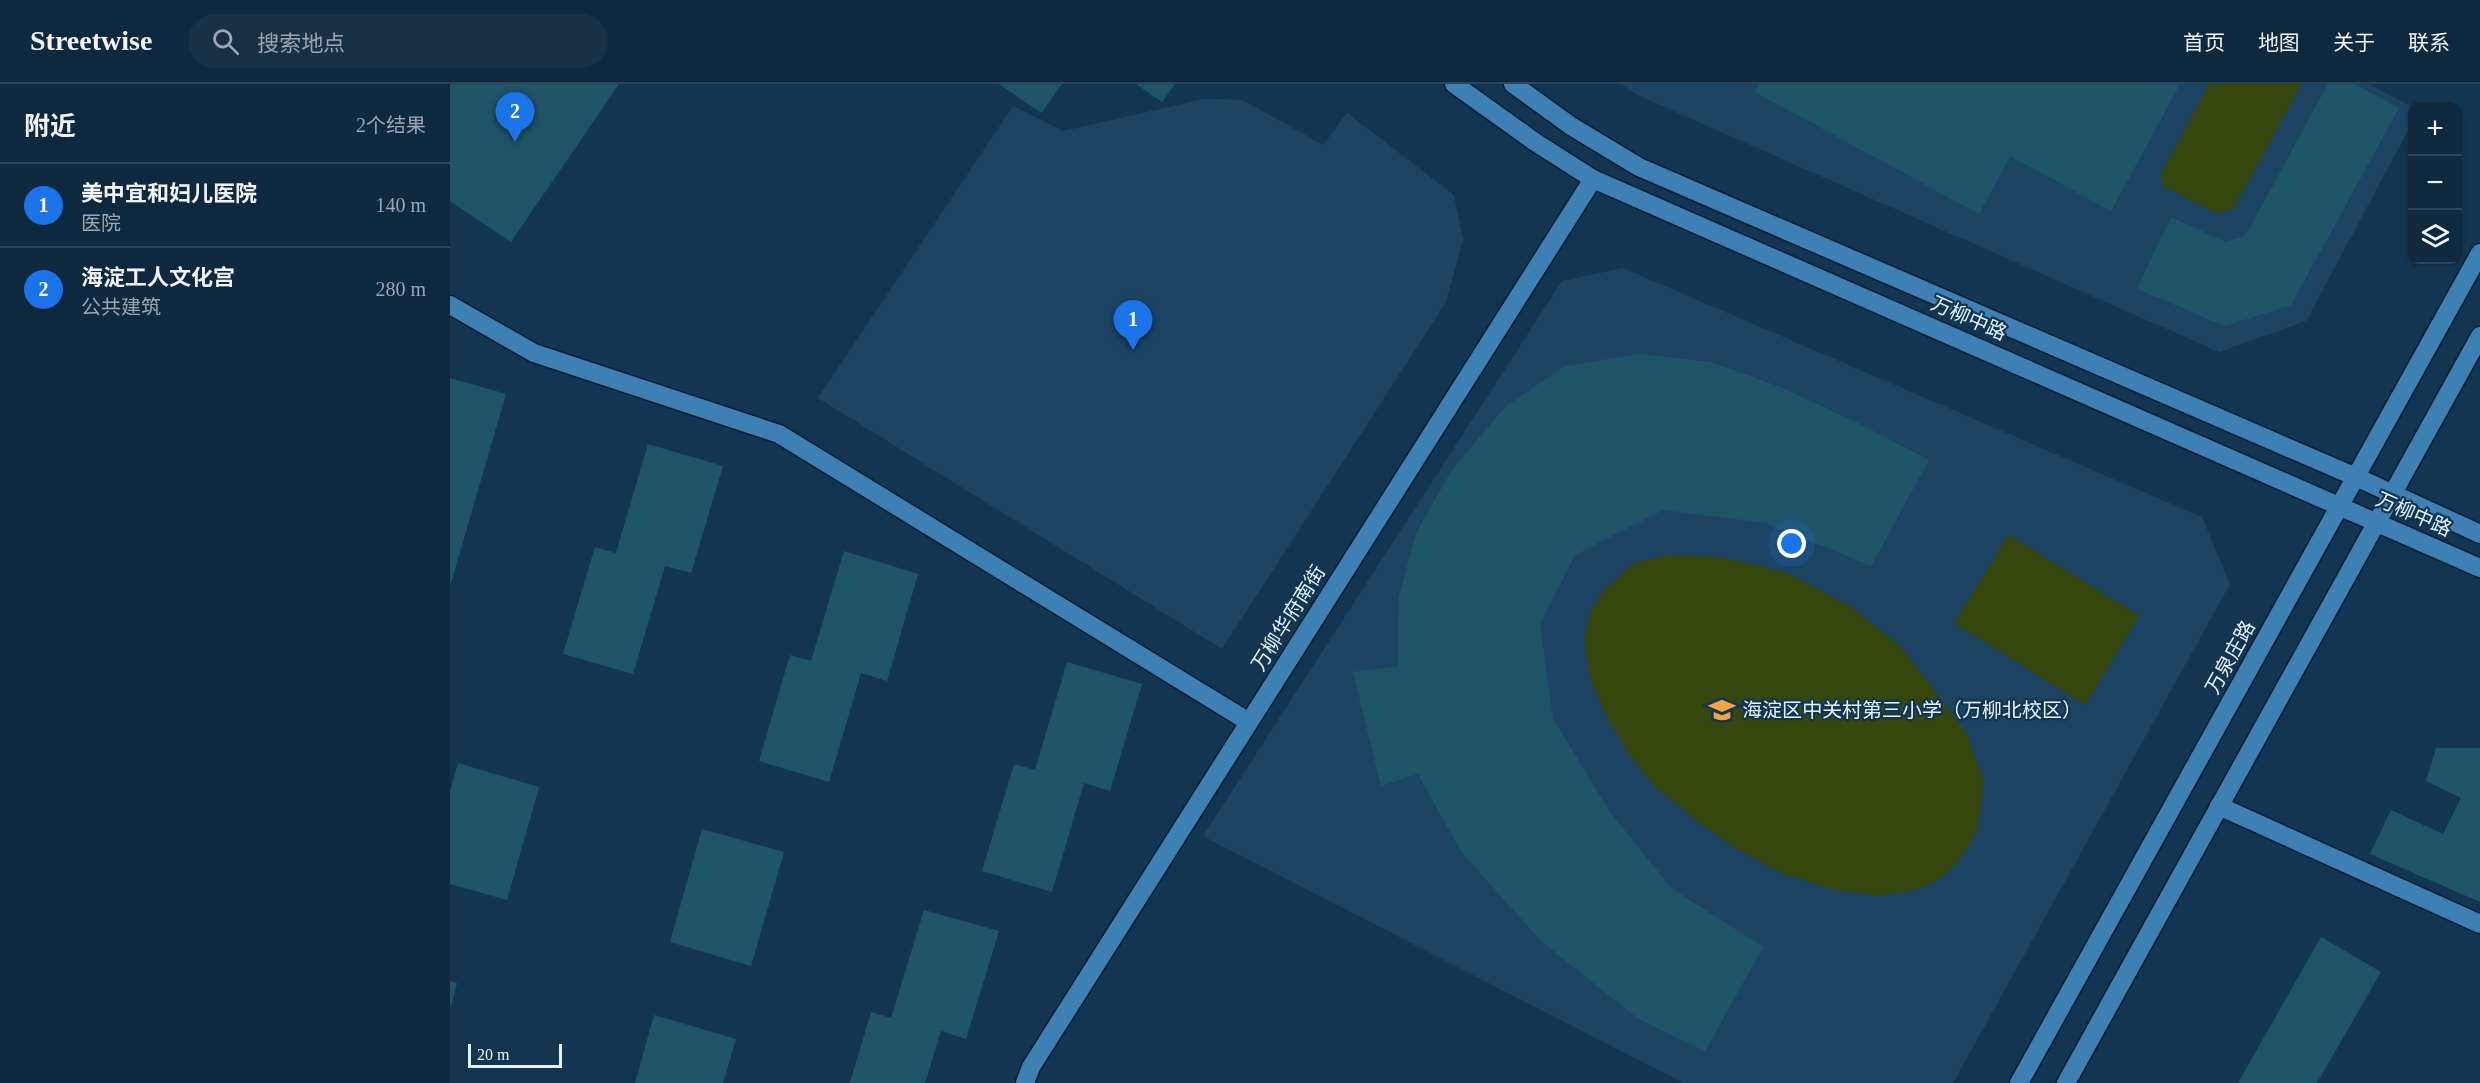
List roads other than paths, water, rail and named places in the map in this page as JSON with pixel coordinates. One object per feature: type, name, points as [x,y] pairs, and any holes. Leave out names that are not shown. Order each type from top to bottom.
[{"type":"street","name":"万柳中路","points":[[1454,84],[1535,142],[1593,178],[2480,568]]},
{"type":"street","name":"万柳中路","points":[[1514,84],[1571,126],[1639,167],[2356,477],[2480,534]]},
{"type":"street","name":"万柳华府南街","points":[[1025,1083],[1031,1067],[1593,178]]},
{"type":"street","name":"万泉庄路","points":[[2019,1083],[2480,253]]},
{"type":"street","points":[[450,305],[534,353],[779,434],[1249,722]]},
{"type":"street","points":[[2066,1083],[2480,336]]},
{"type":"street","points":[[2218,806],[2480,924]]},
{"type":"place","name":"海淀工人文化宫","points":[[515,142]]},
{"type":"place","name":"美中宜和妇儿医院","points":[[1133,350]]},
{"type":"place","name":"海淀区中关村第三小学（万柳北校区）","points":[[1722,710]]}]
